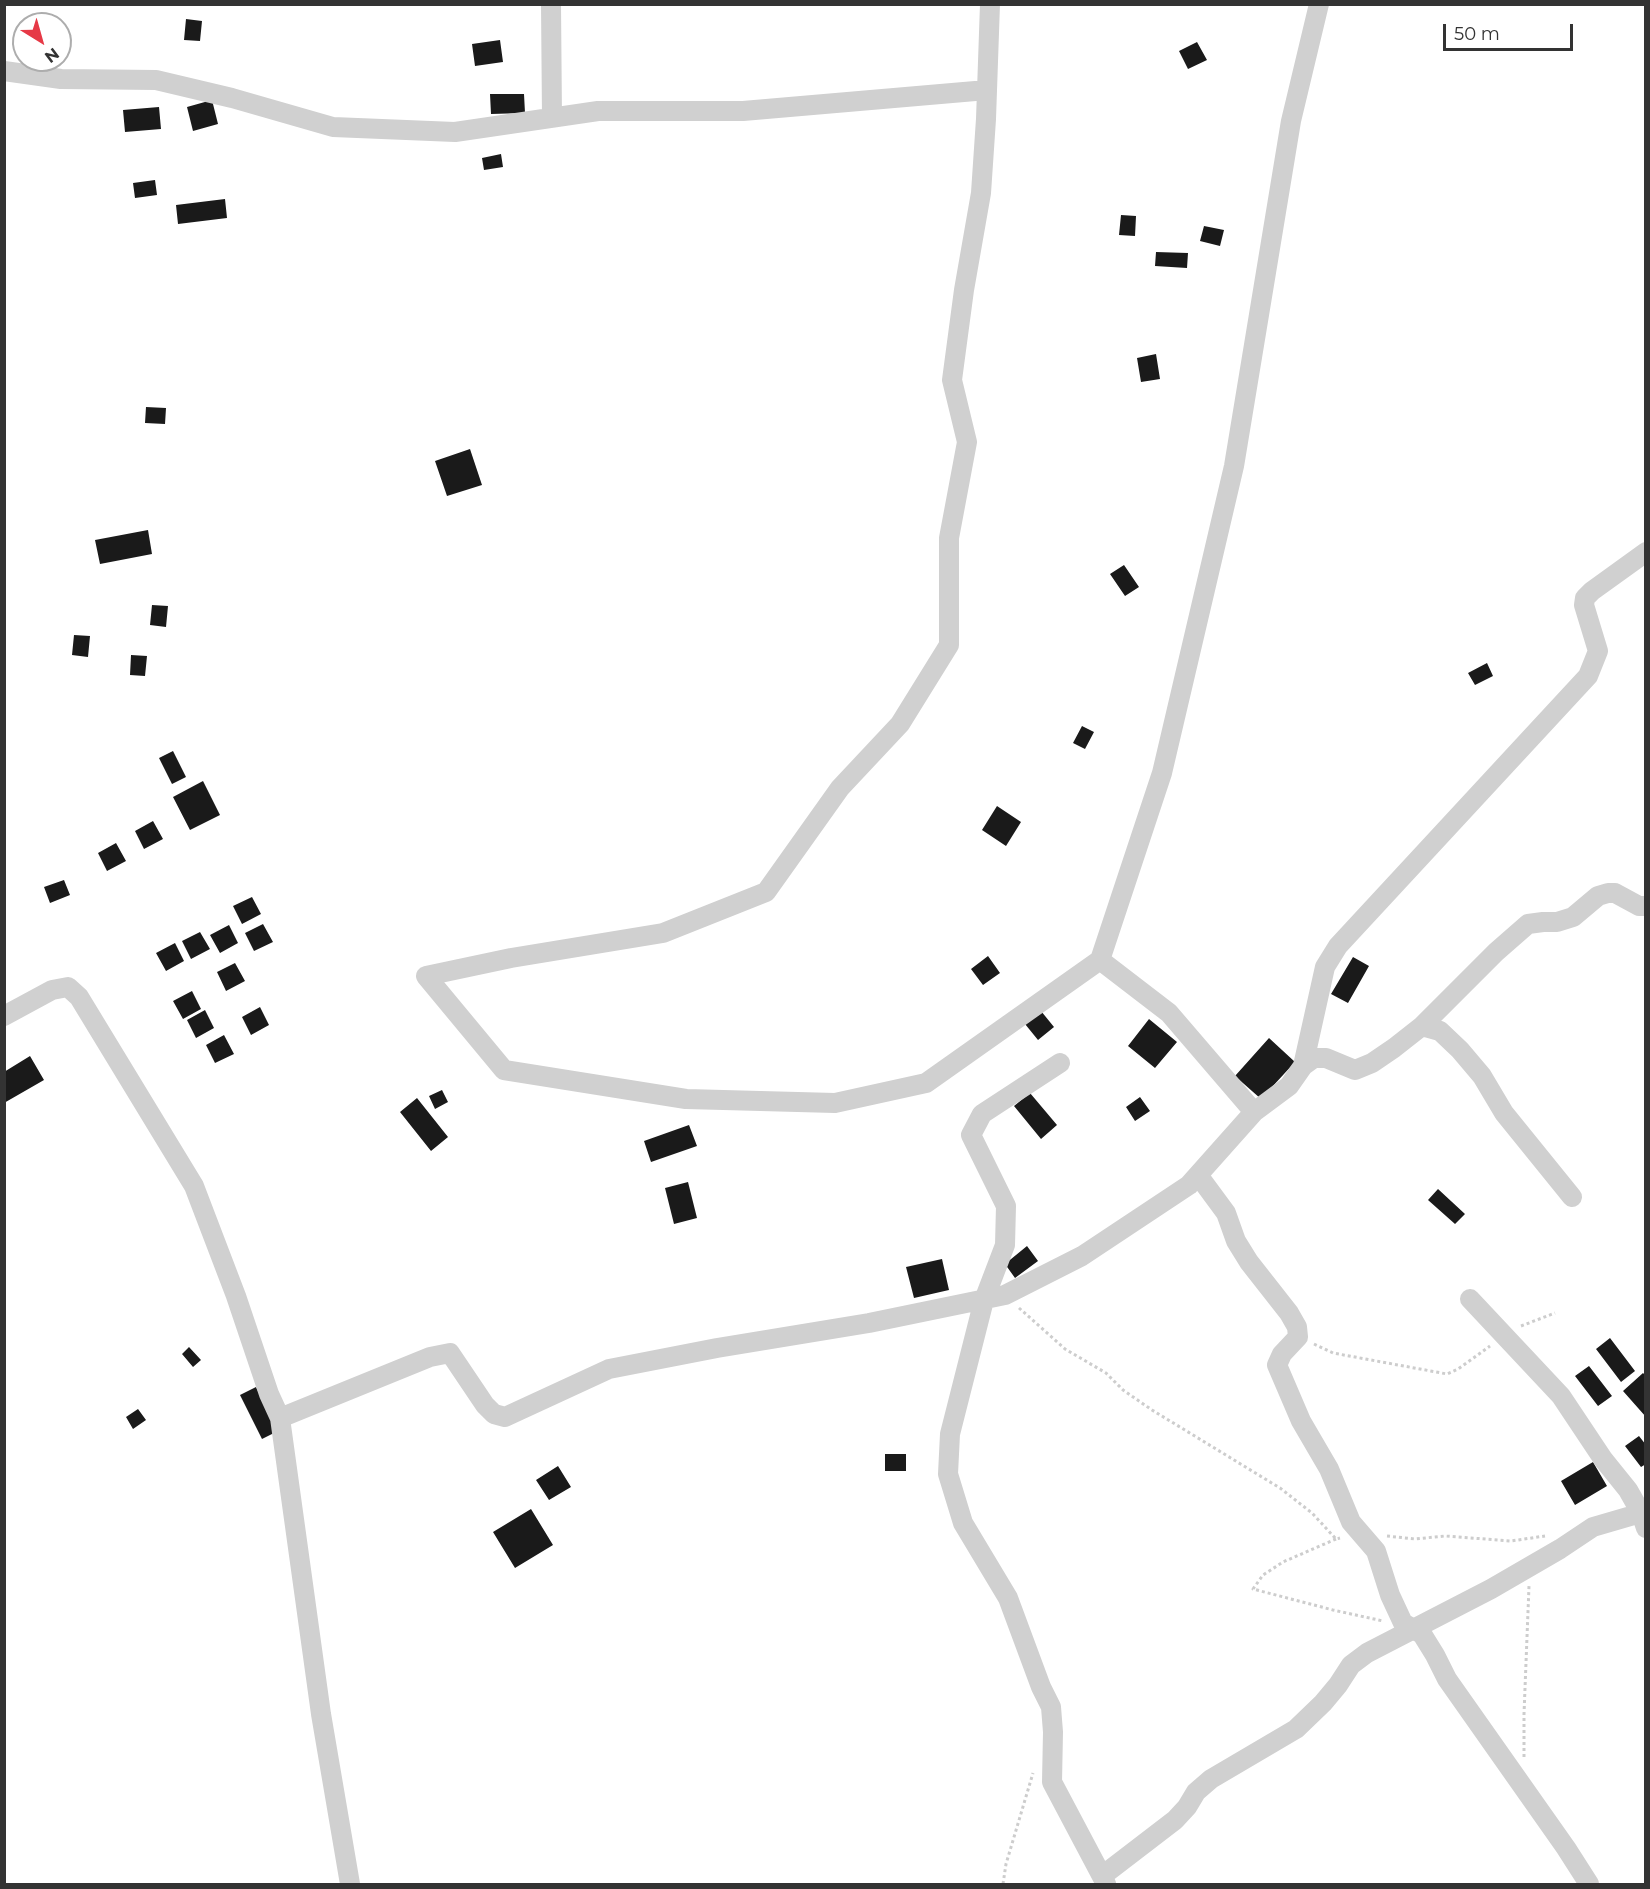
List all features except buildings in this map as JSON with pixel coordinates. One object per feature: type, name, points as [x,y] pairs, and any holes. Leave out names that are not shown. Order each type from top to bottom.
[{"type":"street","points":[[551,4],[552,118]]},
{"type":"street","points":[[990,4],[981,193],[964,290],[952,380],[967,442],[950,538],[949,645],[900,724],[840,788],[766,892],[663,933],[511,958],[426,976],[504,1070],[686,1099],[835,1103],[927,1083],[1100,960],[1162,773],[1231,477],[1291,121],[1319,4]]},
{"type":"street","points":[[4,71],[61,79],[156,80],[232,98],[333,127],[455,132],[598,111],[743,111],[987,90]]},
{"type":"street","points":[[1303,1066],[1325,967],[1338,946],[1588,676],[1598,651],[1584,605],[1585,598],[1646,552]]},
{"type":"street","points":[[280,1418],[430,1357],[450,1353],[485,1406],[494,1414],[505,1417],[609,1369],[717,1348],[869,1323],[1005,1295],[1082,1256],[1189,1185],[1254,1113],[1289,1086],[1303,1066],[1314,1058],[1326,1058],[1354,1071],[1372,1063],[1394,1048],[1422,1026],[1496,952],[1528,924],[1557,922],[1573,917],[1598,896],[1608,893],[1615,893],[1639,906],[1646,906]]},
{"type":"street","points":[[1100,960],[1169,1013],[1254,1113]]},
{"type":"street","points":[[4,1016],[52,990],[68,987],[79,996],[194,1186],[236,1296],[269,1394],[280,1418],[321,1714],[350,1884]]},
{"type":"street","points":[[1422,1026],[1440,1031],[1460,1050],[1482,1076],[1504,1113],[1572,1197]]},
{"type":"street","points":[[1060,1063],[982,1114],[971,1135],[1006,1206],[1005,1245],[984,1300],[950,1434],[948,1474],[963,1523],[1008,1598],[1041,1687],[1051,1707],[1052,1782],[1104,1880],[1175,1820],[1188,1807],[1196,1792],[1211,1779],[1296,1729],[1323,1703],[1351,1665],[1367,1653],[1491,1589],[1593,1527],[1644,1518],[1628,1490],[1561,1396],[1470,1299]]},
{"type":"street","points":[[1198,1175],[1226,1213],[1236,1241],[1249,1262],[1289,1313],[1297,1327],[1298,1337],[1282,1354],[1277,1365],[1301,1420],[1329,1469],[1351,1522],[1376,1551],[1390,1595],[1403,1623],[1422,1634],[1447,1679],[1589,1884]]},
{"type":"path","points":[[1005,1295],[1065,1349],[1106,1373],[1123,1390],[1152,1410],[1280,1488],[1312,1513],[1336,1539]]},
{"type":"path","points":[[1298,1337],[1333,1353],[1447,1374],[1521,1326],[1556,1313]]},
{"type":"path","points":[[1383,1621],[1253,1589],[1263,1575],[1283,1562],[1336,1539],[1360,1532],[1415,1539],[1445,1536],[1511,1541],[1553,1535],[1573,1541]]},
{"type":"path","points":[[1525,1791],[1524,1714],[1530,1567]]},
{"type":"path","points":[[1003,1884],[1006,1864],[1033,1772]]}]
